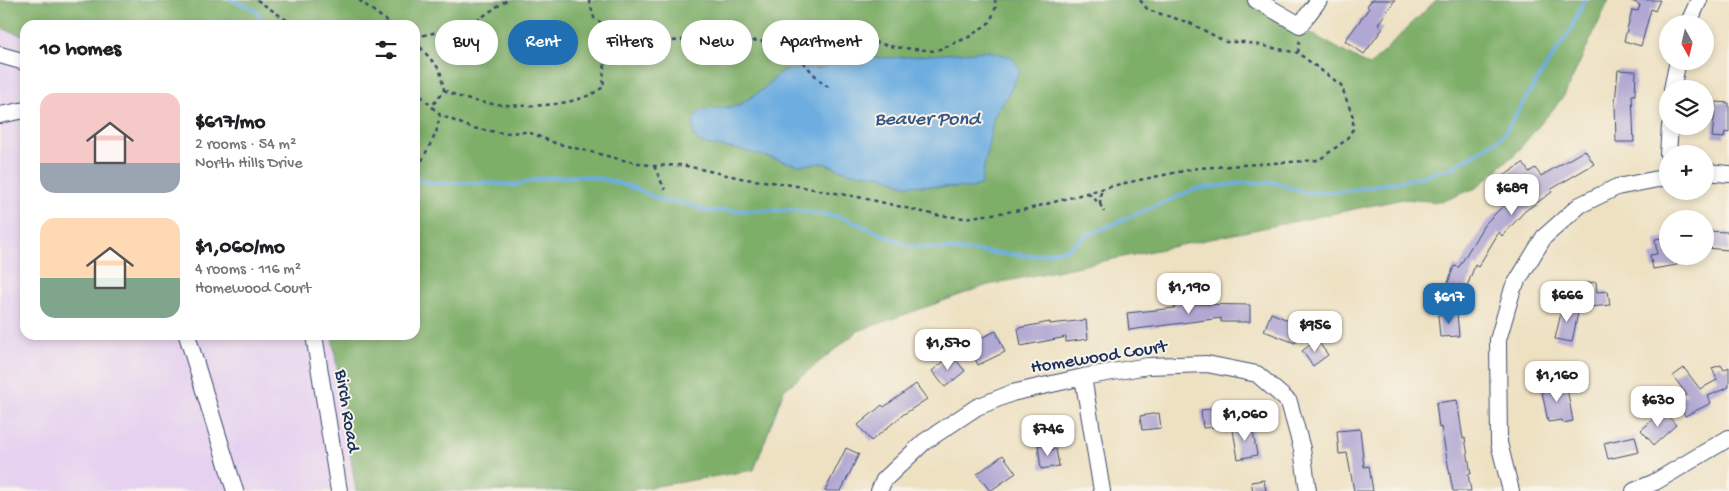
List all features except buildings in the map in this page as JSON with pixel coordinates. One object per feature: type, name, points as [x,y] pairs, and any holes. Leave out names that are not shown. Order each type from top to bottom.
[{"type":"street","points":[[1256,0],[1300,25],[1319,0]]},
{"type":"street","points":[[1692,15],[1699,0]]},
{"type":"street","points":[[0,55],[20,61]]},
{"type":"street","points":[[0,115],[20,111]]},
{"type":"street","points":[[1714,173],[1729,174]]},
{"type":"street","points":[[1512,491],[1499,443],[1498,340],[1513,288],[1544,237],[1580,205],[1617,187],[1659,175]]},
{"type":"street","points":[[189,340],[236,491]]},
{"type":"street","name":"Birch Road","points":[[315,340],[339,491]]},
{"type":"street","name":"Homewood Court","points":[[879,491],[884,480],[924,442],[977,407],[1012,393],[1083,377],[1148,366],[1206,364],[1258,374],[1288,402],[1302,449],[1308,491]]},
{"type":"street","points":[[1083,377],[1102,491]]},
{"type":"street","points":[[1634,491],[1729,438]]},
{"type":"path","points":[[257,0],[287,20]]},
{"type":"path","points":[[359,0],[385,20]]},
{"type":"path","points":[[420,36],[470,25],[507,0]]},
{"type":"path","points":[[589,0],[594,18],[597,20]]},
{"type":"path","points":[[879,43],[894,47],[935,51],[969,37],[990,22],[996,7],[995,0]]},
{"type":"path","points":[[420,95],[440,115],[472,128],[503,133],[528,132],[555,143],[654,166],[682,165],[745,179],[780,183],[936,215],[964,218],[1028,209],[1139,180],[1198,168],[1319,160],[1330,154],[1346,140],[1353,128],[1353,117],[1342,85],[1298,53],[1244,42],[1226,42],[1190,23],[1148,10],[1140,0]]},
{"type":"path","points":[[1298,53],[1300,25]]},
{"type":"path","points":[[671,41],[709,37],[762,41]]},
{"type":"path","points":[[420,47],[440,70],[444,90],[432,106]]},
{"type":"path","points":[[444,90],[470,100],[500,104],[532,106],[579,100],[604,86],[602,75],[605,65]]},
{"type":"path","points":[[806,65],[822,83],[832,89]]},
{"type":"path","points":[[420,164],[436,133],[440,115]]},
{"type":"path","points":[[654,166],[666,190]]},
{"type":"path","points":[[1100,204],[1101,190]]},
{"type":"path","points":[[1088,193],[1100,204],[1104,212]]},
{"type":"shaded area","points":[[0,27],[20,34],[20,340],[333,340],[356,491],[0,491]]},
{"type":"green space","points":[[0,0],[1252,0],[1369,66],[1436,0],[1609,0],[1564,96],[1516,153],[1476,188],[1441,202],[1403,199],[988,285],[858,331],[784,390],[754,470],[626,491],[356,491],[333,340],[420,340],[420,20],[20,20],[20,34],[0,28]],"holes":[[[762,20],[879,20],[879,58],[1020,70],[1009,93],[994,116],[984,161],[956,188],[905,185],[880,175],[851,173],[823,163],[798,165],[741,149],[703,144],[720,108],[738,106],[762,90],[783,70],[820,68],[832,65],[762,65]]]},
{"type":"water","name":"Beaver Pond","points":[[987,51],[1012,57],[1020,70],[1009,93],[994,116],[981,184],[972,188],[905,185],[880,175],[851,173],[823,163],[798,165],[741,150],[703,144],[694,137],[693,121],[699,111],[738,106],[762,90],[783,70],[820,68],[832,65],[879,65],[879,58]]},
{"type":"waterway","points":[[231,0],[254,9],[262,20]]},
{"type":"waterway","points":[[420,179],[428,183],[514,185],[543,178],[580,176],[603,179],[635,188],[663,201],[689,204],[705,211],[791,210],[841,217],[910,246],[1032,256],[1067,249],[1086,236],[1195,189],[1245,183],[1276,183],[1306,193],[1346,191],[1417,178],[1454,167],[1502,137],[1570,31],[1584,0]]}]
